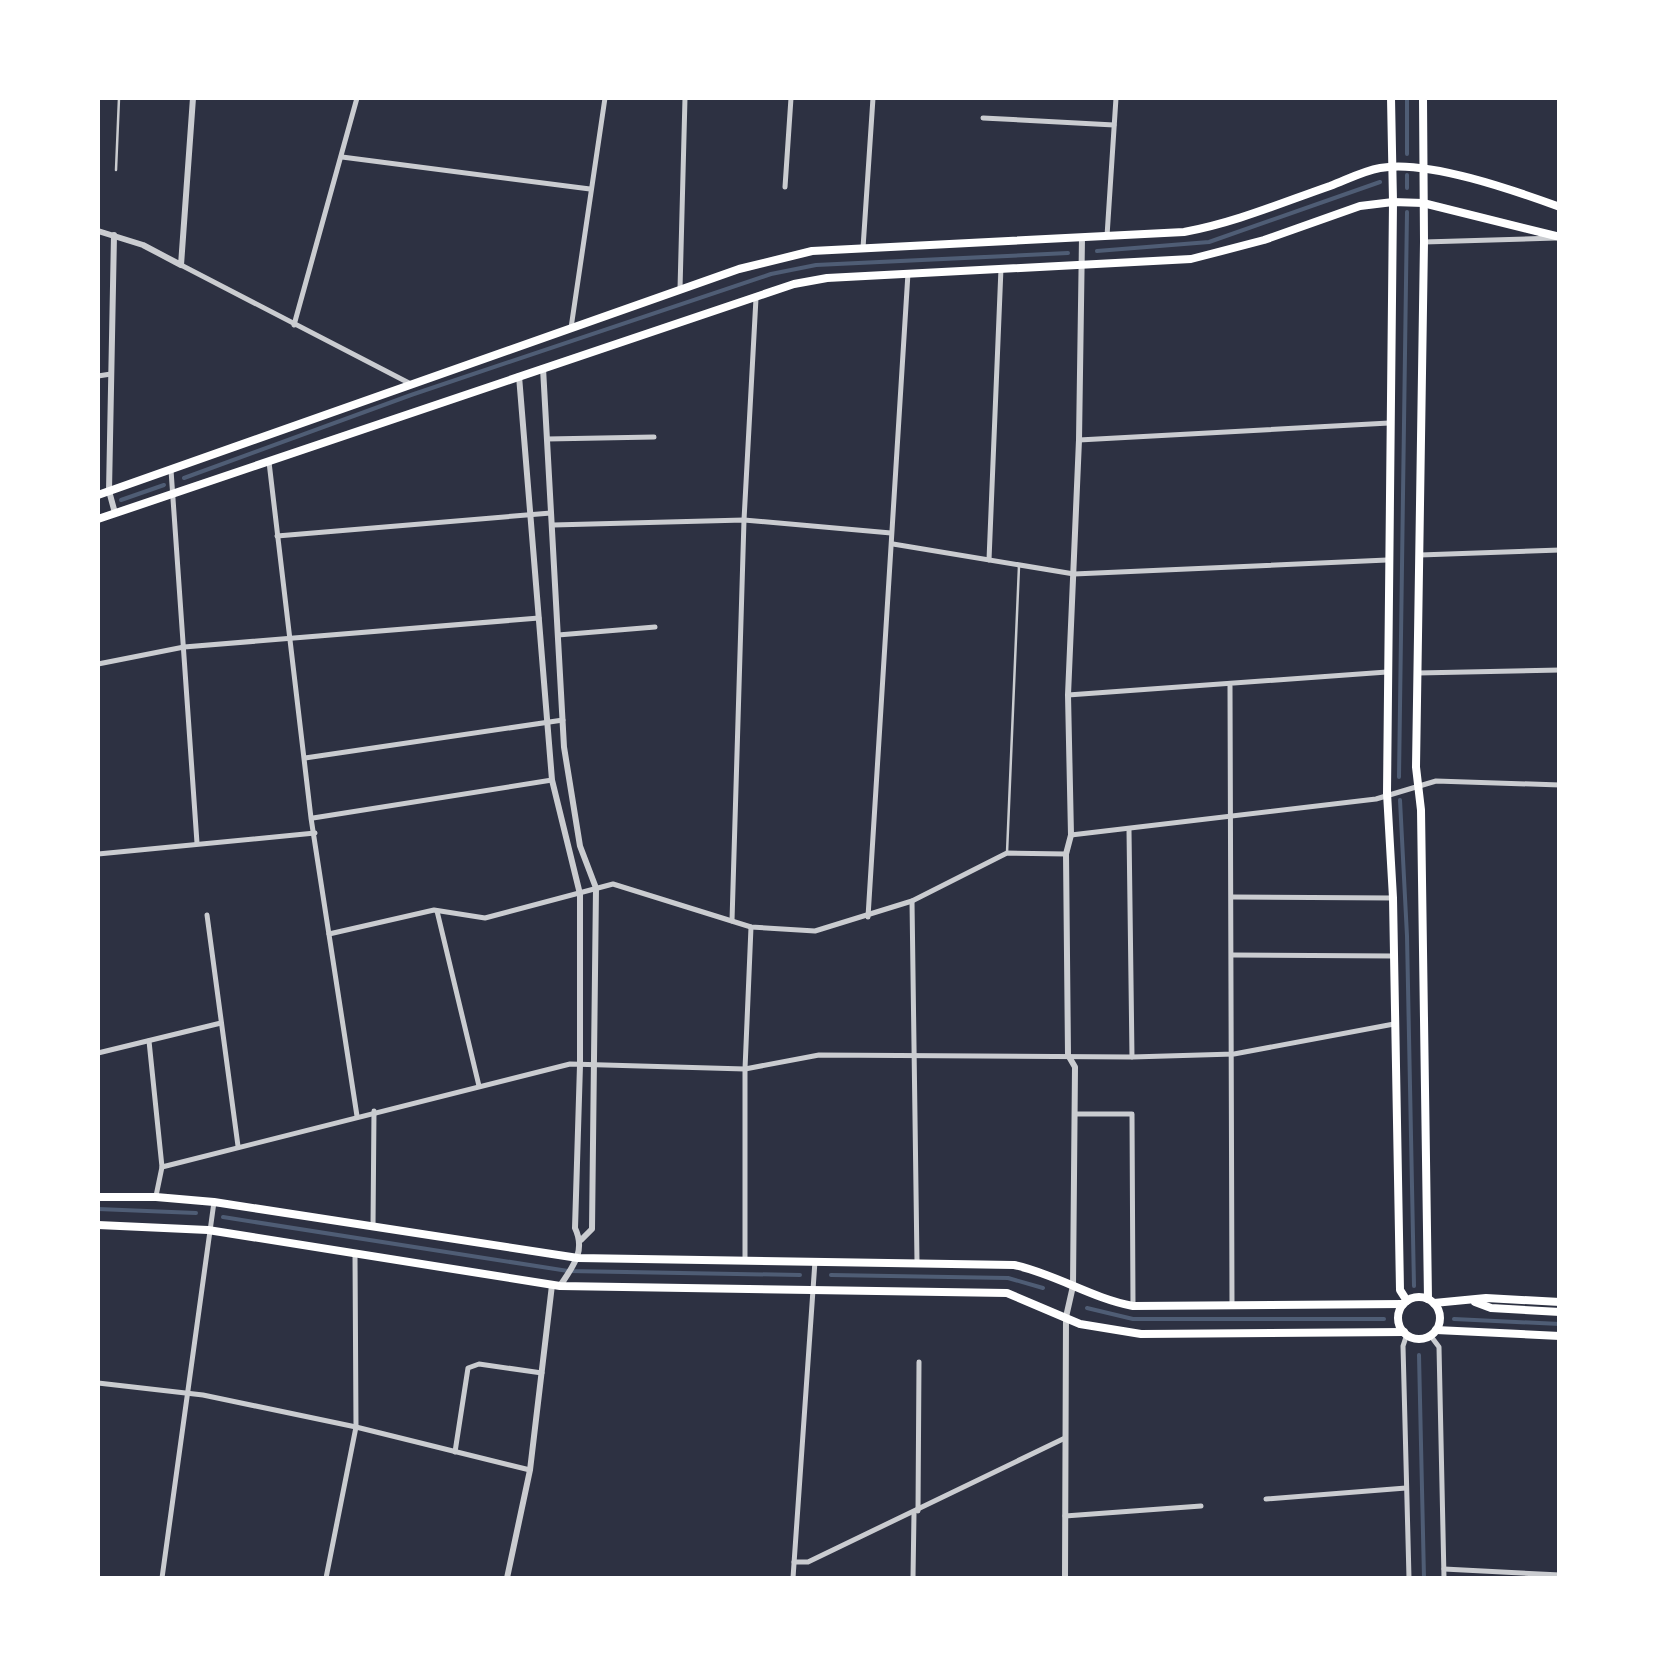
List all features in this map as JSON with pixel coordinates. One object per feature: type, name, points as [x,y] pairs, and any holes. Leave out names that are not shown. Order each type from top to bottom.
[{"type":"main road","points":[[1390,98],[1393,202],[1387,793],[1393,898],[1400,1290],[1405,1302],[1398,1319],[1405,1333]]},
{"type":"main road","points":[[1422,98],[1424,242],[1416,767],[1420,787],[1430,1301],[1440,1318],[1433,1332]]},
{"type":"main road","points":[[98,495],[408,383],[778,258],[812,251],[1184,232],[1216,227],[1362,174],[1392,167],[1516,191],[1560,207]]},
{"type":"main road","points":[[98,519],[756,295],[827,278],[1191,260],[1264,240],[1360,206],[1393,202],[1423,204],[1560,238]]},
{"type":"main road","points":[[98,1197],[156,1196],[373,1227],[576,1262],[1014,1265],[1036,1269],[1106,1301],[1133,1306],[1405,1302],[1417,1297],[1430,1301],[1486,1298],[1560,1302]]},
{"type":"main road","points":[[98,1225],[209,1227],[355,1254],[560,1283],[1008,1293],[1080,1324],[1141,1334],[1405,1333],[1418,1338],[1433,1332],[1560,1336]]},
{"type":"main road","points":[[1472,1301],[1491,1308],[1560,1312]]},
{"type":"street","points":[[181,265],[192,98]]},
{"type":"street","points":[[294,325],[356,98]]},
{"type":"street","points":[[571,328],[605,98]]},
{"type":"street","points":[[680,292],[685,98]]},
{"type":"street","points":[[785,187],[791,98]]},
{"type":"street","points":[[863,248],[874,98]]},
{"type":"street","points":[[1107,236],[1116,98]]},
{"type":"street","points":[[983,118],[1114,125]]},
{"type":"street","points":[[342,156],[590,189]]},
{"type":"street","points":[[98,232],[143,245],[408,383]]},
{"type":"street","points":[[114,235],[109,492],[116,514]]},
{"type":"street","points":[[1065,1578],[1066,1318],[1073,1286],[1075,1114],[1075,1067],[1068,1055],[1068,696],[1079,440],[1082,238]]},
{"type":"street","points":[[1424,242],[1560,238]]},
{"type":"street","points":[[988,560],[1002,268]]},
{"type":"street","points":[[868,917],[908,273]]},
{"type":"street","points":[[732,922],[744,520],[756,295]]},
{"type":"street","points":[[507,1578],[530,1470],[542,1373],[560,1283],[576,1262],[581,1240],[592,1229],[596,888],[580,846],[571,806],[543,368]]},
{"type":"street","points":[[98,376],[112,374]]},
{"type":"street","points":[[520,376],[552,780],[580,894],[575,1228],[581,1240]]},
{"type":"street","points":[[1079,440],[1388,423]]},
{"type":"street","points":[[547,439],[654,436]]},
{"type":"street","points":[[268,462],[314,833],[357,1116]]},
{"type":"street","points":[[171,470],[198,844]]},
{"type":"street","points":[[277,536],[552,513]]},
{"type":"street","points":[[552,525],[744,520],[892,533]]},
{"type":"street","points":[[892,544],[1074,574],[1387,560]]},
{"type":"street","points":[[1420,555],[1560,550]]},
{"type":"street","points":[[98,664],[184,647],[539,618]]},
{"type":"street","points":[[558,635],[654,627]]},
{"type":"street","points":[[1417,673],[1560,670]]},
{"type":"street","points":[[1068,696],[1387,672]]},
{"type":"street","points":[[1230,686],[1232,1307]]},
{"type":"street","points":[[305,758],[563,720]]},
{"type":"street","points":[[312,818],[552,780]]},
{"type":"street","points":[[1071,835],[1376,799],[1436,781],[1560,784]]},
{"type":"street","points":[[1129,828],[1132,1057]]},
{"type":"street","points":[[98,854],[314,833]]},
{"type":"street","points":[[329,934],[437,911],[485,918],[613,884],[751,927],[816,931],[912,901],[1008,853],[1066,854]]},
{"type":"street","points":[[1233,897],[1393,898]]},
{"type":"street","points":[[912,901],[916,1262]]},
{"type":"street","points":[[437,911],[479,1086]]},
{"type":"street","points":[[207,915],[238,1146]]},
{"type":"street","points":[[745,1261],[751,927]]},
{"type":"street","points":[[1233,955],[1394,956]]},
{"type":"street","points":[[98,1053],[220,1024]]},
{"type":"street","points":[[162,1167],[570,1064],[746,1069],[819,1055],[1234,1054],[1396,1024]]},
{"type":"street","points":[[149,1041],[162,1167],[156,1196]]},
{"type":"street","points":[[373,1227],[374,1112]]},
{"type":"street","points":[[1075,1114],[1132,1114],[1133,1306]]},
{"type":"street","points":[[162,1578],[213,1205]]},
{"type":"street","points":[[326,1578],[356,1427],[355,1254]]},
{"type":"street","points":[[793,1578],[816,1261]]},
{"type":"street","points":[[1433,1332],[1439,1347],[1444,1578]]},
{"type":"street","points":[[1405,1333],[1410,1578]]},
{"type":"street","points":[[913,1578],[919,1362]]},
{"type":"street","points":[[454,1452],[468,1368],[479,1364],[542,1373]]},
{"type":"street","points":[[98,1383],[189,1393],[356,1427],[530,1470]]},
{"type":"street","points":[[794,1562],[808,1562],[1065,1438]]},
{"type":"street","points":[[1266,1499],[1406,1488]]},
{"type":"street","points":[[1065,1516],[1202,1506]]},
{"type":"street","points":[[1444,1569],[1560,1574]]},
{"type":"lane","points":[[116,170],[119,98]]},
{"type":"lane","points":[[1008,853],[1019,565]]},
{"type":"waterway","points":[[1407,98],[1407,154]]},
{"type":"waterway","points":[[1407,175],[1407,188]]},
{"type":"waterway","points":[[1097,251],[1209,242],[1380,182]]},
{"type":"waterway","points":[[1399,777],[1407,212]]},
{"type":"waterway","points":[[184,478],[411,395],[771,274],[816,265],[1068,253]]},
{"type":"waterway","points":[[121,500],[164,485]]},
{"type":"waterway","points":[[1400,800],[1407,936],[1414,1286]]},
{"type":"waterway","points":[[98,1209],[196,1213]]},
{"type":"waterway","points":[[223,1217],[568,1271],[800,1275]]},
{"type":"waterway","points":[[831,1275],[1008,1278],[1043,1288]]},
{"type":"waterway","points":[[1087,1308],[1133,1319],[1384,1319]]},
{"type":"waterway","points":[[1454,1319],[1560,1324]]},
{"type":"waterway","points":[[1419,1355],[1424,1578]]}]
